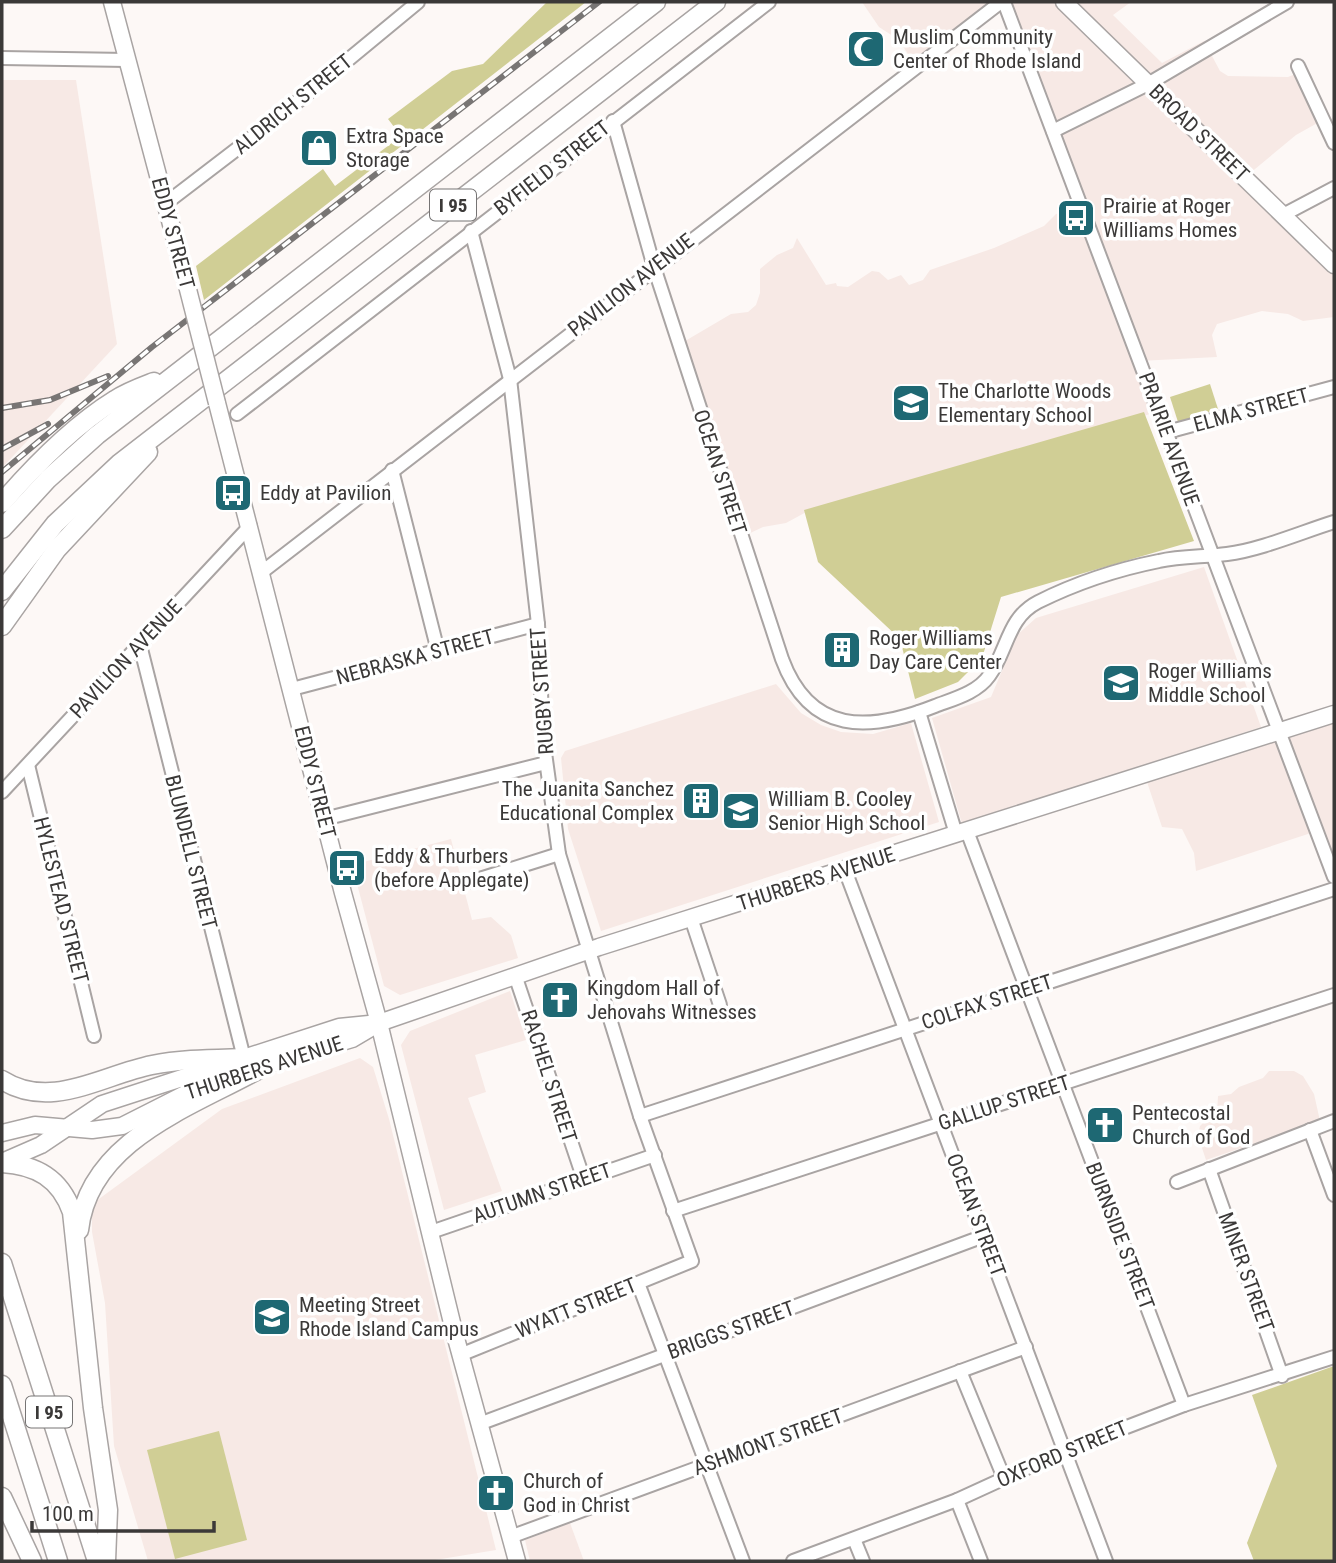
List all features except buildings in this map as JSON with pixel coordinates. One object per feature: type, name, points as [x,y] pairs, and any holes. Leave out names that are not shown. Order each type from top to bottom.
[{"type":"highway","name":"I 95","points":[[2,529],[64,464],[183,368],[656,2]]},
{"type":"highway","name":"I 95","points":[[2,591],[40,541],[120,463],[716,2]]},
{"type":"highway","points":[[2,503],[49,454],[115,400],[183,368]]},
{"type":"highway","points":[[2,626],[57,549],[190,408]]},
{"type":"highway","points":[[2,1080],[28,1091],[50,1093],[150,1065],[243,1058]]},
{"type":"highway","points":[[78,1258],[79,1223],[85,1199],[97,1175],[112,1157],[203,1098],[263,1068]]},
{"type":"highway","points":[[2,1162],[33,1168],[60,1187],[72,1212],[93,1408],[108,1510],[106,1561]]},
{"type":"highway","name":"I 95","points":[[2,1263],[97,1561]]},
{"type":"highway","name":"I 95","points":[[2,1385],[58,1561]]},
{"type":"highway","points":[[2,1497],[32,1561]]},
{"type":"main road","name":"EDDY STREET","points":[[112,2],[379,1023],[460,1355],[515,1561]]},
{"type":"main road","name":"BROAD STREET","points":[[1067,3],[1334,265]]},
{"type":"main road","name":"THURBERS AVENUE","points":[[2,1133],[35,1125],[100,1130],[122,1126],[195,1087],[352,1039],[379,1023],[515,975],[1334,713]]},
{"type":"main road","name":"THURBERS AVENUE","points":[[2,1162],[33,1150],[102,1104],[339,1027],[379,1023]]},
{"type":"street","name":"ALDRICH STREET","points":[[165,204],[280,116],[406,6],[418,2]]},
{"type":"street","name":"BYFIELD STREET","points":[[237,414],[769,2]]},
{"type":"street","name":"PRAIRIE AVENUE","points":[[1002,2],[1334,877]]},
{"type":"street","name":"PAVILION AVENUE","points":[[262,572],[653,267],[1002,2]]},
{"type":"street","points":[[1053,131],[1148,84],[1287,2]]},
{"type":"street","points":[[2,58],[127,60]]},
{"type":"street","points":[[1297,66],[1334,143]]},
{"type":"street","name":"OCEAN STREET","points":[[613,121],[653,267],[788,676],[802,697],[836,720],[857,724],[881,722],[919,712],[975,689],[990,675],[1015,619],[1036,603],[1083,584],[1158,561],[1228,554],[1334,522]]},
{"type":"street","points":[[1283,215],[1334,188]]},
{"type":"street","name":"RUGBY STREET","points":[[471,231],[510,379],[538,624],[546,763],[559,854],[640,1116],[692,1261]]},
{"type":"street","name":"ELMA STREET","points":[[1167,432],[1334,387]]},
{"type":"street","points":[[392,470],[438,651]]},
{"type":"street","name":"PAVILION AVENUE","points":[[2,792],[250,526]]},
{"type":"street","name":"NEBRASKA STREET","points":[[292,690],[538,624]]},
{"type":"street","name":"BLUNDELL STREET","points":[[140,645],[243,1058]]},
{"type":"street","name":"BURNSIDE STREET","points":[[919,712],[961,832],[1027,989],[1184,1405]]},
{"type":"street","points":[[324,819],[546,763]]},
{"type":"street","name":"HYLESTEAD STREET","points":[[28,765],[94,1036]]},
{"type":"street","points":[[470,882],[559,854]]},
{"type":"street","name":"OCEAN STREET","points":[[845,870],[1106,1561]]},
{"type":"street","name":"COLFAX STREET","points":[[640,1116],[1334,889]]},
{"type":"street","points":[[691,918],[720,1005]]},
{"type":"street","name":"RACHEL STREET","points":[[515,975],[583,1177]]},
{"type":"street","name":"GALLUP STREET","points":[[673,1211],[1334,995]]},
{"type":"street","points":[[1177,1182],[1334,1121]]},
{"type":"street","points":[[1310,1130],[1334,1195]]},
{"type":"street","name":"AUTUMN STREET","points":[[431,1232],[583,1177],[654,1155]]},
{"type":"street","name":"MINER STREET","points":[[1209,1169],[1282,1376]]},
{"type":"street","name":"BRIGGS STREET","points":[[479,1424],[984,1236]]},
{"type":"street","name":"WYATT STREET","points":[[460,1355],[692,1261]]},
{"type":"street","points":[[638,1283],[743,1561]]},
{"type":"street","name":"ASHMONT STREET","points":[[510,1537],[1026,1347]]},
{"type":"street","name":"OXFORD STREET","points":[[793,1561],[957,1500],[1064,1451],[1184,1405],[1282,1376],[1334,1357]]},
{"type":"street","points":[[961,1371],[1004,1478]]},
{"type":"street","points":[[957,1500],[981,1561]]},
{"type":"street","points":[[854,1539],[863,1561]]},
{"type":"shaded area","points":[[547,2],[586,2],[204,300],[196,266],[323,169],[335,186],[401,136],[388,119],[452,71],[483,64]]},
{"type":"shaded area","points":[[862,2],[1001,2],[915,65],[899,40],[879,27]]},
{"type":"shaded area","points":[[1008,2],[1131,2],[1113,15],[1162,63],[1204,41],[1220,71],[1228,76],[1288,77],[1298,73],[1321,121],[1296,135],[1249,174],[1334,258],[1334,317],[1303,321],[1288,314],[1262,311],[1217,324],[1212,335],[1217,357],[1139,361],[1157,411],[1134,420],[810,510],[786,523],[763,527],[744,536],[680,344],[731,314],[748,312],[756,305],[760,293],[760,269],[777,255],[793,248],[797,238],[826,285],[836,283],[837,286],[848,287],[872,271],[879,272],[888,280],[901,275],[909,285],[923,280],[930,270],[994,248],[1044,226],[1056,214],[1079,207]]},
{"type":"shaded area","points":[[2,80],[76,80],[117,344],[2,468]]},
{"type":"shaded area","points":[[1210,384],[1218,409],[1178,422],[1170,397]]},
{"type":"shaded area","points":[[1144,412],[1194,541],[1001,597],[982,658],[958,682],[915,699],[900,639],[818,562],[804,510]]},
{"type":"shaded area","name":"Roger Williams Middle School","points":[[1204,567],[1261,727],[962,824],[932,718],[991,697],[1017,635],[1036,618]]},
{"type":"shaded area","points":[[776,684],[801,713],[821,725],[841,732],[873,734],[911,723],[939,822],[601,931],[568,829],[561,758],[565,751]]},
{"type":"shaded area","points":[[1334,710],[1334,872],[1317,831],[1196,871],[1194,853],[1182,829],[1162,827],[1144,773]]},
{"type":"shaded area","points":[[451,839],[472,920],[491,917],[511,935],[518,958],[400,995],[384,986],[352,865]]},
{"type":"shaded area","points":[[510,991],[526,1040],[475,1055],[486,1092],[468,1098],[502,1191],[444,1210],[401,1045],[410,1031]]},
{"type":"shaded area","name":"Meeting Street Rhode Island Campus","points":[[360,1058],[373,1067],[389,1119],[496,1550],[429,1561],[148,1561],[114,1446],[105,1303],[92,1232],[92,1204],[222,1109]]},
{"type":"shaded area","points":[[1269,1071],[1294,1071],[1303,1076],[1314,1094],[1320,1121],[1206,1160],[1198,1136],[1200,1126],[1209,1117],[1217,1115],[1218,1096],[1231,1094],[1239,1087],[1263,1078]]},
{"type":"shaded area","points":[[1334,1366],[1334,1561],[1254,1561],[1247,1543],[1277,1466],[1252,1395]]},
{"type":"shaded area","points":[[219,1431],[247,1540],[175,1559],[147,1450]]},
{"type":"shaded area","points":[[570,1523],[584,1561],[530,1561],[525,1540]]},
{"type":"railway","points":[[2,472],[152,347],[599,2]]},
{"type":"railway","points":[[2,408],[50,400],[108,376]]},
{"type":"railway","points":[[2,449],[48,424]]},
{"type":"place","name":"Muslim Community Center of Rhode Island","points":[[866,49]]},
{"type":"place","name":"Extra Space Storage","points":[[319,148]]},
{"type":"place","name":"Prairie at Roger Williams Homes","points":[[1076,218]]},
{"type":"place","name":"The Charlotte Woods Elementary School","points":[[911,403]]},
{"type":"place","name":"Eddy at Pavilion","points":[[233,493]]},
{"type":"place","name":"Roger Williams Day Care Center","points":[[842,650]]},
{"type":"place","name":"Roger Williams Middle School","points":[[1121,683]]},
{"type":"place","name":"The Juanita Sanchez Educational Complex","points":[[701,801]]},
{"type":"place","name":"William B. Cooley Senior High School","points":[[741,811]]},
{"type":"place","name":"Eddy & Thurbers (before Applegate)","points":[[347,868]]},
{"type":"place","name":"Kingdom Hall of Jehovahs Witnesses","points":[[560,1000]]},
{"type":"place","name":"Pentecostal Church of God","points":[[1105,1125]]},
{"type":"place","name":"Meeting Street Rhode Island Campus","points":[[272,1317]]},
{"type":"place","name":"Church of God in Christ","points":[[496,1493]]}]
